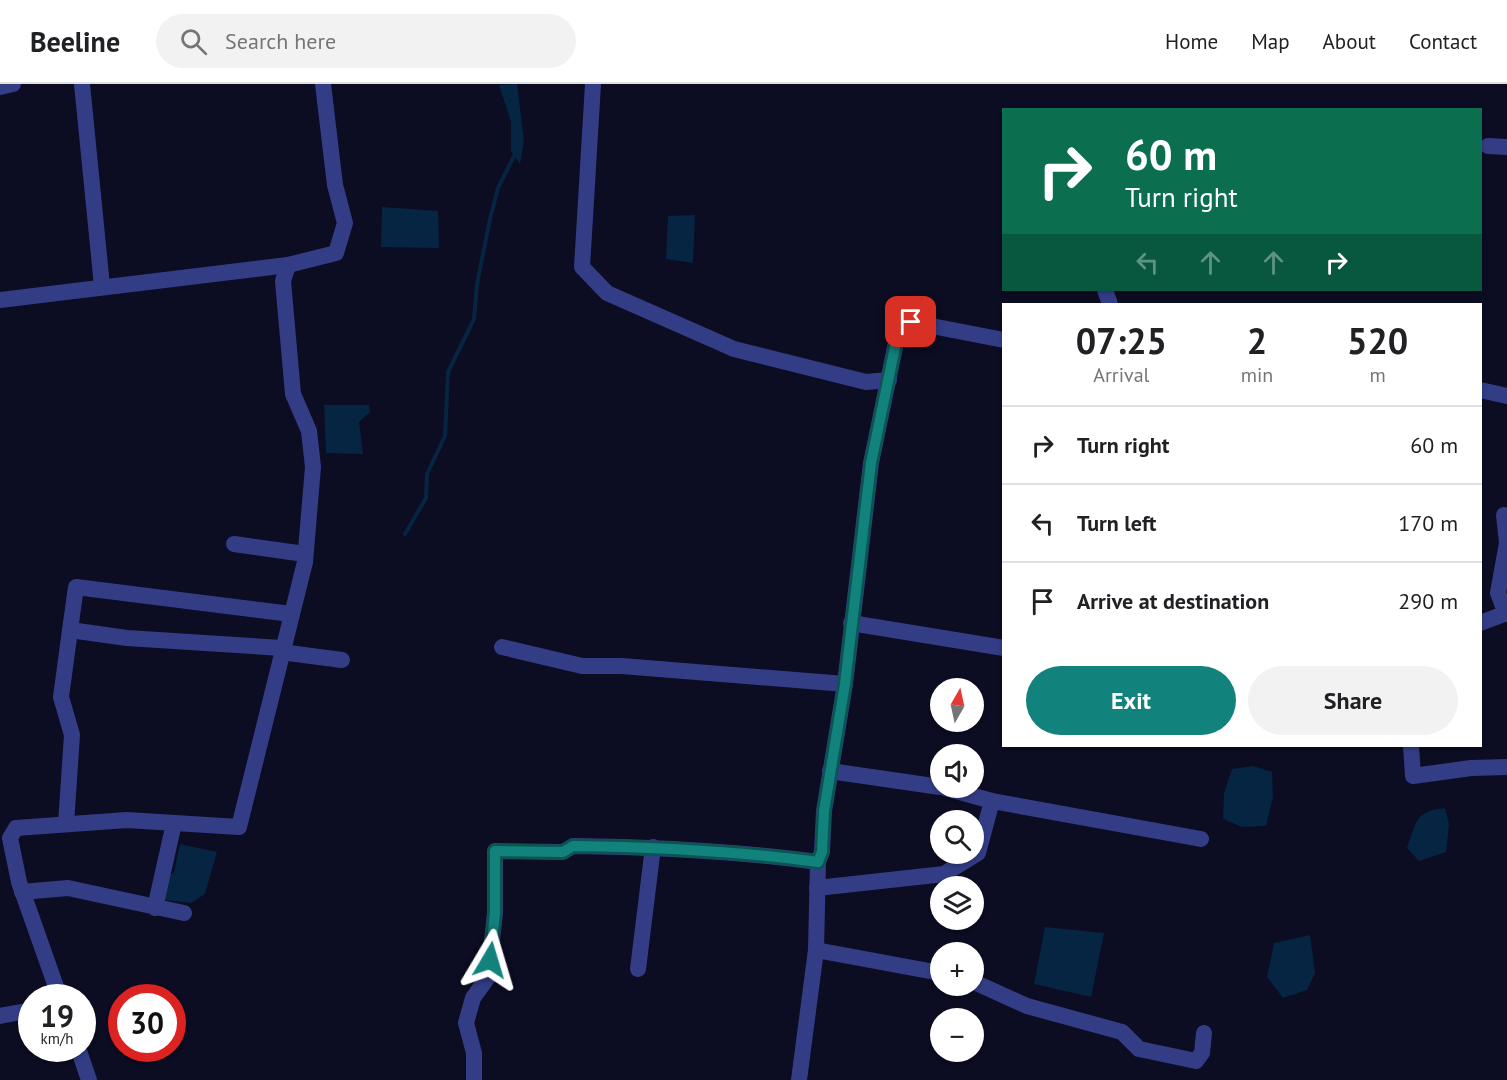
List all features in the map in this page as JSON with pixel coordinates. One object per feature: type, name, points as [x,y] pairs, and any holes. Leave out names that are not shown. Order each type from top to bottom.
[{"type":"street","points":[[0,87],[13,84]]},
{"type":"street","points":[[82,84],[102,286]]},
{"type":"street","points":[[0,300],[288,265],[336,253],[345,223],[335,185],[323,84]]},
{"type":"street","points":[[593,84],[582,267],[589,276],[607,293],[734,349],[866,381],[889,380]]},
{"type":"street","points":[[1488,146],[1507,147]]},
{"type":"street","points":[[55,984],[22,892],[10,838],[16,828],[127,820],[238,827],[305,554],[313,467],[309,431],[293,394],[283,281],[288,265]]},
{"type":"street","points":[[799,1080],[816,950],[818,862],[822,852],[830,771],[845,684],[871,463],[899,328],[911,322],[1002,340]]},
{"type":"street","points":[[1482,390],[1507,396]]},
{"type":"street","points":[[1482,622],[1507,614],[1498,593],[1507,543],[1504,515]]},
{"type":"street","points":[[234,544],[305,554]]},
{"type":"street","points":[[66,824],[72,735],[61,697],[76,587],[291,614]]},
{"type":"street","points":[[851,623],[1002,648]]},
{"type":"street","points":[[70,630],[127,638],[282,650],[342,660]]},
{"type":"street","points":[[502,647],[582,666],[656,669],[845,684]]},
{"type":"street","points":[[1410,747],[1413,776],[1471,768],[1507,767]]},
{"type":"street","points":[[830,771],[930,785]]},
{"type":"street","points":[[982,798],[1202,839]]},
{"type":"street","points":[[817,888],[944,874],[978,853],[992,801]]},
{"type":"street","points":[[155,908],[174,823]]},
{"type":"street","points":[[474,1080],[474,1053],[466,1023],[473,998],[488,977],[495,913],[495,851],[563,852],[573,846],[653,847],[738,852],[818,862]]},
{"type":"street","points":[[638,969],[653,847]]},
{"type":"street","points":[[22,892],[68,888],[184,913]]},
{"type":"street","points":[[816,950],[930,971]]},
{"type":"street","points":[[984,987],[1027,1006],[1122,1032],[1139,1049],[1196,1061],[1202,1053],[1204,1033]]},
{"type":"street","points":[[0,1016],[18,1013]]},
{"type":"street","points":[[83,1062],[89,1080]]},
{"type":"water","points":[[517,84],[524,141],[520,164],[511,151],[511,122],[499,85]]},
{"type":"water","points":[[382,207],[438,211],[439,248],[381,247]]},
{"type":"water","points":[[695,215],[693,263],[666,259],[668,216]]},
{"type":"water","points":[[324,405],[369,405],[370,412],[359,422],[363,454],[326,453]]},
{"type":"water","points":[[1253,766],[1272,772],[1273,797],[1266,826],[1242,827],[1223,819],[1224,793],[1232,769]]},
{"type":"water","points":[[1445,808],[1449,824],[1446,852],[1419,861],[1407,848],[1415,825],[1422,815]]},
{"type":"water","points":[[180,844],[217,852],[205,894],[191,903],[165,900],[165,879],[174,872]]},
{"type":"water","points":[[1045,927],[1104,933],[1091,997],[1034,984]]},
{"type":"water","points":[[1310,935],[1315,973],[1307,990],[1283,998],[1267,977],[1274,943]]},
{"type":"waterway","points":[[405,534],[426,498],[427,474],[445,436],[448,372],[474,319],[477,284],[490,219],[498,188],[516,152]]},
{"type":"route","points":[[490,960],[495,913],[495,851],[563,852],[573,846],[653,847],[738,852],[818,862],[822,852],[824,811],[845,684],[871,463],[899,328],[911,322]]}]
